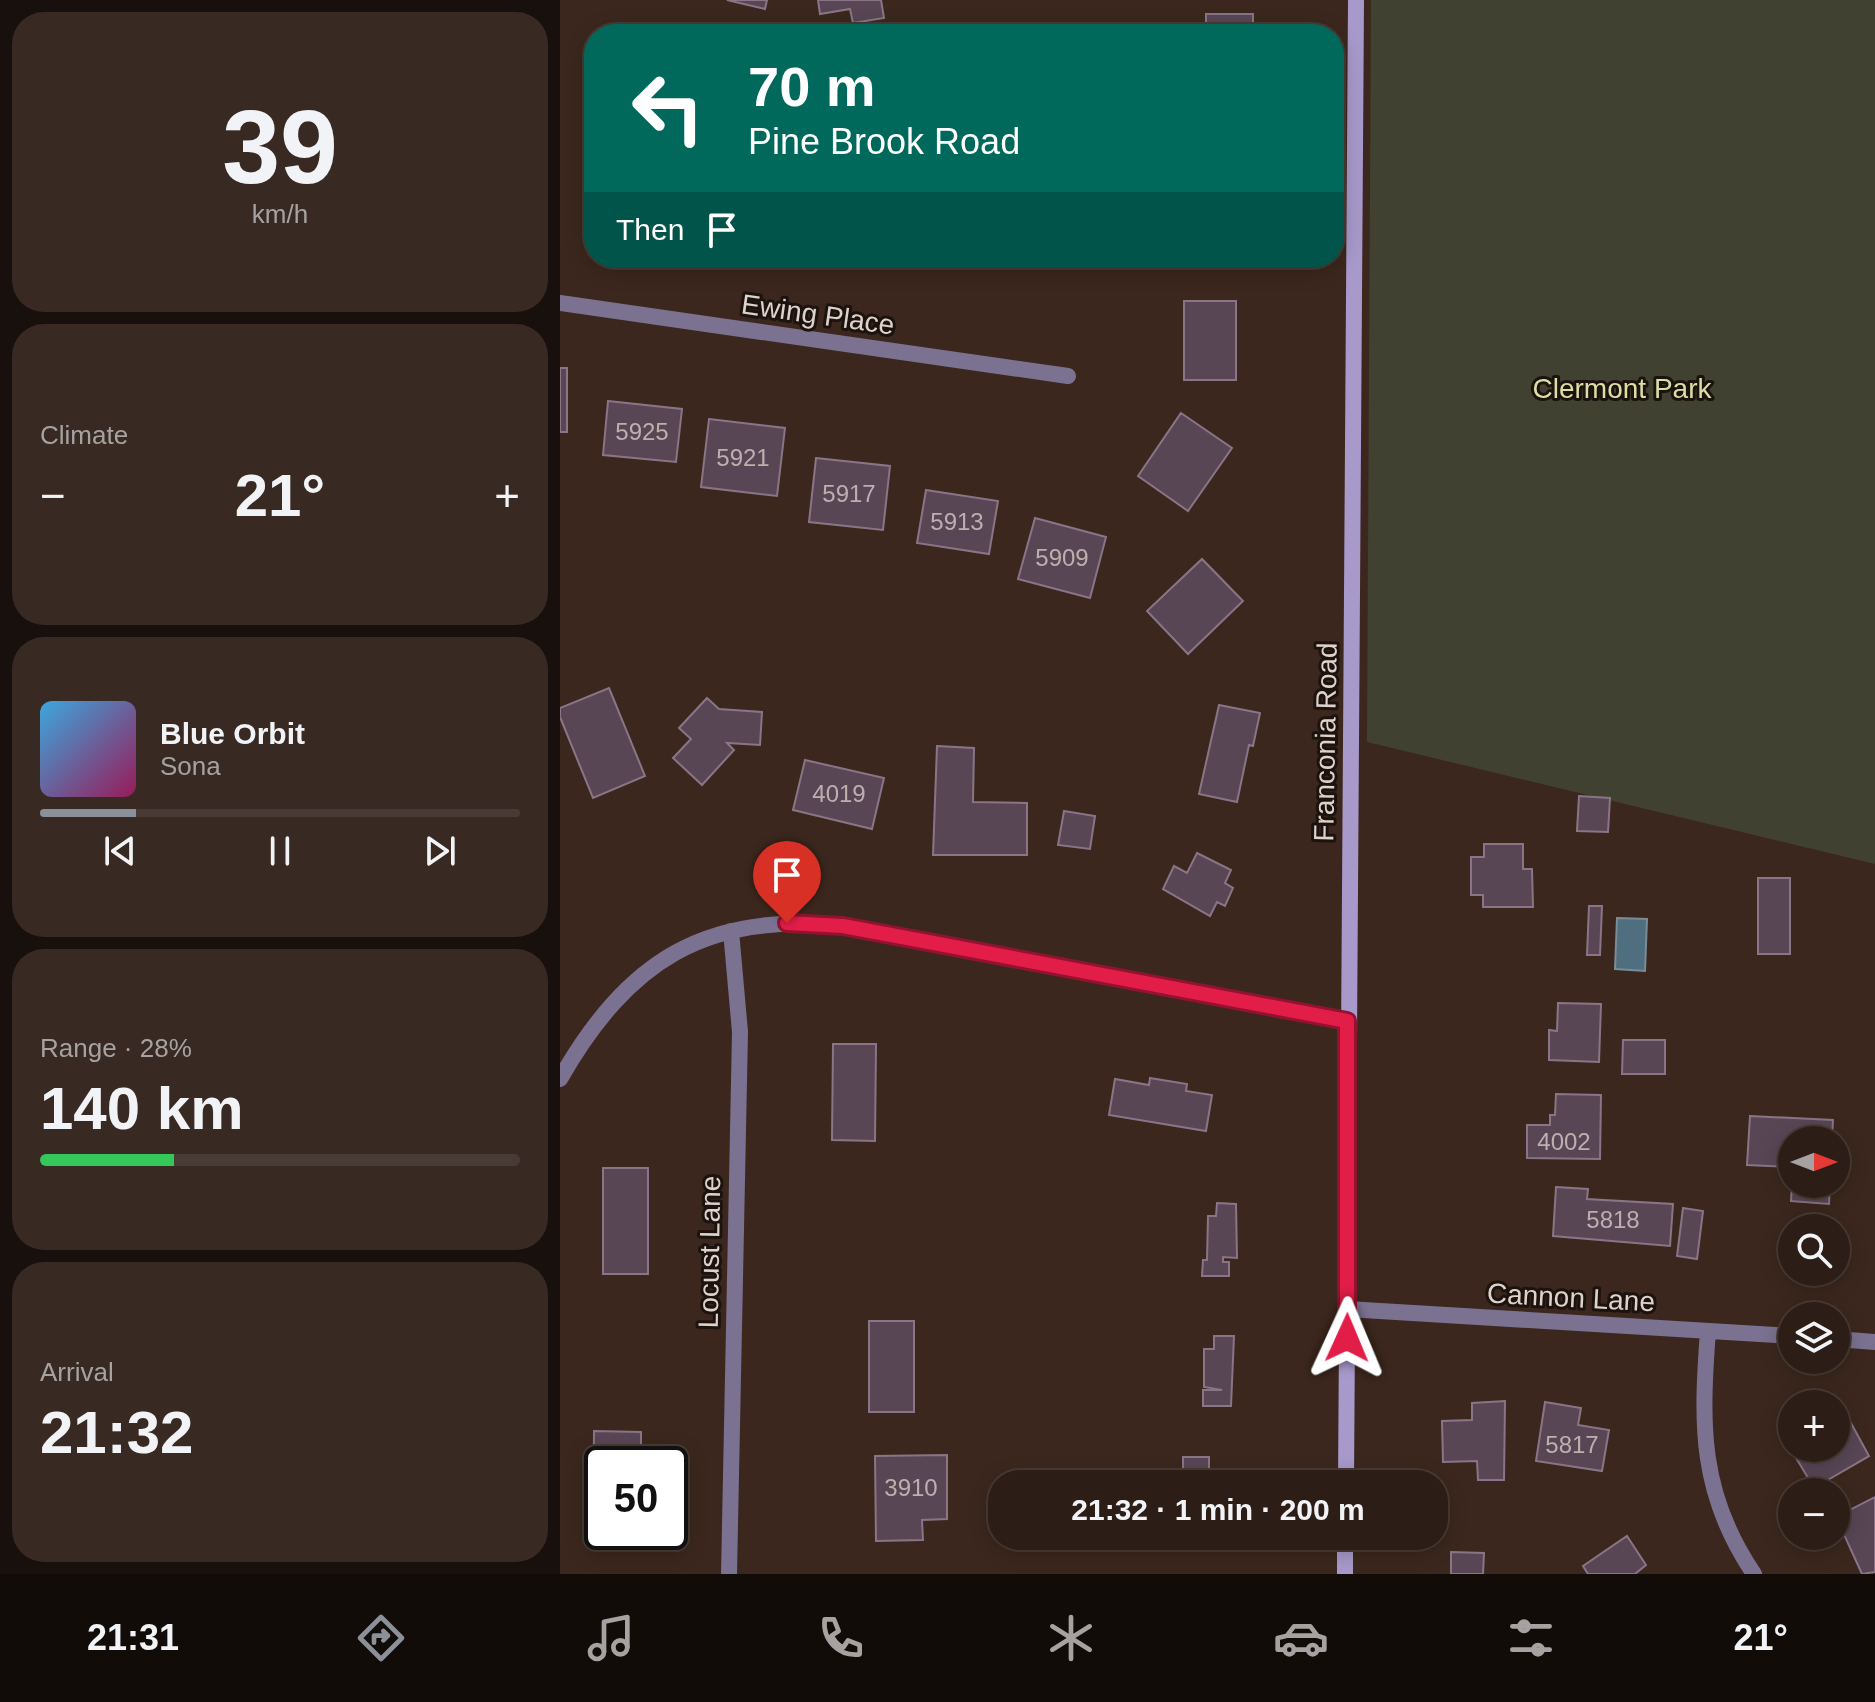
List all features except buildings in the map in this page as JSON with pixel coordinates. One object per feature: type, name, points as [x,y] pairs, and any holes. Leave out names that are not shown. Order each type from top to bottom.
[{"type":"main road","name":"Franconia Road","points":[[1346,1470],[1347,1021],[1358,150],[1356,0]]},
{"type":"main road","points":[[1345,1550],[1345,1574]]},
{"type":"street","name":"Ewing Place","points":[[560,303],[1068,376]]},
{"type":"street","points":[[560,1079],[582,1041],[617,995],[648,969],[694,943],[731,931],[806,922],[843,926],[1347,1021]]},
{"type":"street","name":"Locust Lane","points":[[729,1574],[740,1032],[731,931]]},
{"type":"street","name":"Cannon Lane","points":[[1347,1309],[1778,1335]]},
{"type":"street","points":[[1708,1331],[1703,1399],[1707,1469],[1732,1538],[1754,1574]]},
{"type":"street","points":[[1850,1340],[1875,1342]]},
{"type":"green space","name":"Clermont Park","points":[[1371,0],[1875,0],[1875,864],[1367,742]]},
{"type":"water","points":[[1617,918],[1647,919],[1645,971],[1615,969]]},
{"type":"route","points":[[787,923],[843,926],[1347,1021],[1347,1338]]}]
